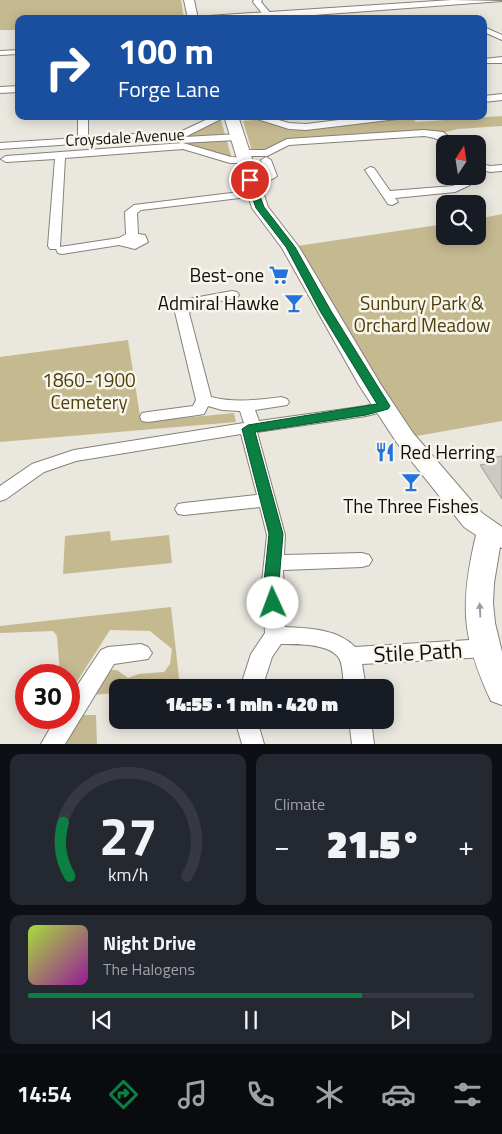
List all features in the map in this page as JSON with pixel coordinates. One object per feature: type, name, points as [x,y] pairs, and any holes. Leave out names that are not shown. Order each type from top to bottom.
[{"type":"street","points":[[188,0],[192,15]]},
{"type":"street","points":[[258,0],[268,15],[498,0]]},
{"type":"street","points":[[487,30],[502,38]]},
{"type":"street","points":[[0,53],[15,52]]},
{"type":"street","points":[[487,61],[502,60]]},
{"type":"street","points":[[0,90],[15,89]]},
{"type":"street","points":[[487,99],[502,97]]},
{"type":"street","points":[[83,120],[83,140]]},
{"type":"street","name":"Croysdale Avenue","points":[[0,146],[184,134],[214,120]]},
{"type":"street","points":[[232,120],[260,208],[290,247],[325,311],[384,406],[424,463],[473,520],[496,535],[480,580],[479,605],[486,648],[502,691]]},
{"type":"street","points":[[268,120],[290,126],[306,127],[364,120]]},
{"type":"street","points":[[3,155],[241,150],[267,153],[287,142],[424,133],[440,135]]},
{"type":"street","name":"Croysdale Avenue","points":[[3,155],[60,155],[183,146],[230,160],[241,150]]},
{"type":"street","points":[[60,155],[58,248],[128,238],[131,212],[138,207],[253,186],[272,176],[266,160]]},
{"type":"street","points":[[486,168],[502,168]]},
{"type":"street","points":[[376,173],[390,198],[455,189],[464,185]]},
{"type":"street","points":[[148,416],[198,410],[204,400],[182,312],[194,302],[232,295]]},
{"type":"street","points":[[204,400],[222,405],[246,406],[281,402]]},
{"type":"street","points":[[246,406],[266,500],[276,534],[272,582],[274,636],[262,654],[254,679]]},
{"type":"street","points":[[0,495],[38,468],[61,459],[251,428],[366,412],[384,406]]},
{"type":"street","points":[[184,509],[266,500]]},
{"type":"street","points":[[275,563],[362,560]]},
{"type":"street","name":"Stile Path","points":[[274,636],[319,639],[345,648],[350,656],[354,679]]},
{"type":"street","name":"Stile Path","points":[[350,656],[486,648]]},
{"type":"street","points":[[80,700],[108,656],[141,653]]},
{"type":"street","points":[[52,744],[61,729]]},
{"type":"street","points":[[249,729],[253,744]]},
{"type":"street","points":[[361,729],[363,744]]},
{"type":"green space","points":[[0,0],[181,0],[183,15],[15,15],[15,30],[0,30]]},
{"type":"green space","points":[[502,116],[502,126],[458,129],[442,133],[288,141],[271,150],[252,151],[243,121],[265,120],[289,127],[360,120],[414,120],[416,122],[487,120],[487,117]]},
{"type":"green space","points":[[221,120],[232,159],[189,146],[189,135]]},
{"type":"green space","name":"Sunbury Park & Orchard Meadow","points":[[502,214],[502,421],[405,438],[290,247],[436,225],[436,245],[486,245],[486,217]]},
{"type":"green space","name":"1860-1900 Cemetery","points":[[128,340],[141,422],[234,413],[236,422],[0,442],[0,357]]},
{"type":"green space","points":[[110,531],[111,541],[169,535],[172,563],[63,574],[65,536]]},
{"type":"green space","points":[[171,607],[179,679],[109,679],[109,694],[91,695],[109,670],[117,670],[128,678],[139,674],[164,672],[170,664],[172,649],[150,631],[110,630],[80,677],[80,664],[59,664],[57,636],[53,631],[0,633],[0,626]]},
{"type":"green space","points":[[80,715],[96,715],[97,744],[62,744],[70,729],[80,729]]},
{"type":"building","points":[[502,456],[502,499],[480,465],[490,463],[487,459]]},
{"type":"place","name":"Best-one","points":[[279,275]]},
{"type":"place","name":"Admiral Hawke","points":[[294,303]]},
{"type":"place","name":"Red Herring","points":[[385,452]]},
{"type":"place","name":"The Three Fishes","points":[[411,482]]},
{"type":"route","points":[[250,180],[260,208],[290,247],[325,311],[384,406],[366,412],[248,429],[276,534],[272,582],[273,603]]}]
